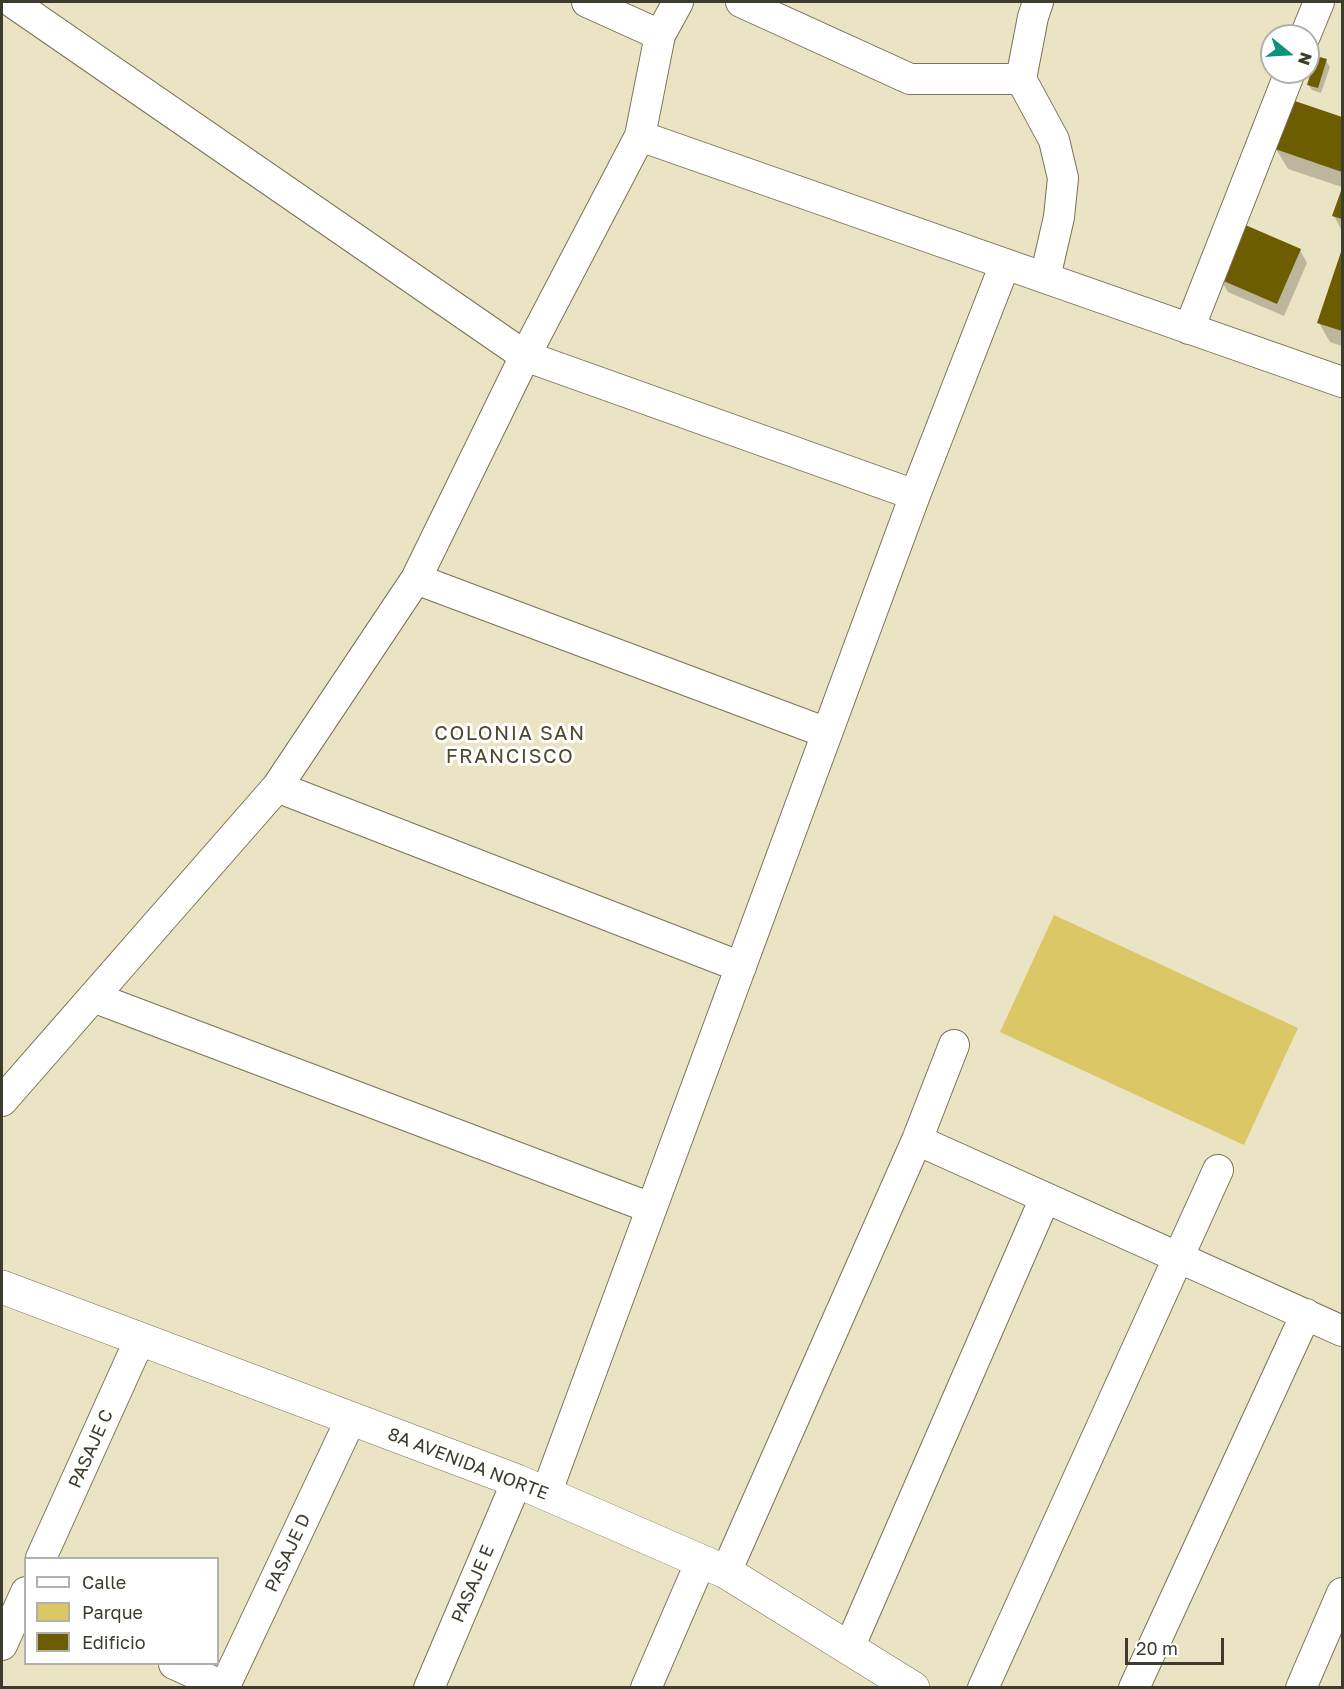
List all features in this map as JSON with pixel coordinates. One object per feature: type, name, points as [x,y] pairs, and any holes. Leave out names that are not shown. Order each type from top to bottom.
[{"type":"street","points":[[12,2],[525,356],[915,495]]},
{"type":"street","points":[[587,2],[660,35]]},
{"type":"street","points":[[2,1101],[277,787],[416,579],[525,356],[640,136],[660,35],[678,2]]},
{"type":"street","points":[[741,2],[910,79],[1021,79]]},
{"type":"street","points":[[1038,2],[1033,16],[1021,79],[1054,140],[1063,178],[1059,217],[1045,278]]},
{"type":"street","points":[[1310,24],[1319,2]]},
{"type":"street","points":[[1189,328],[1285,84]]},
{"type":"street","points":[[640,136],[1342,382]]},
{"type":"street","name":"PASAJE E","points":[[429,1688],[531,1487],[651,1208],[915,495],[1005,264]]},
{"type":"street","points":[[416,579],[827,733]]},
{"type":"street","points":[[277,787],[741,967]]},
{"type":"street","points":[[93,997],[651,1208]]},
{"type":"street","points":[[646,1688],[713,1567],[917,1140],[954,1045]]},
{"type":"street","points":[[917,1140],[1342,1331]]},
{"type":"street","points":[[983,1688],[1218,1170]]},
{"type":"street","points":[[849,1648],[1045,1198]]},
{"type":"street","name":"8A AVENIDA NORTE","points":[[2,1287],[531,1487],[713,1567],[913,1688]]},
{"type":"street","points":[[1134,1688],[1306,1314]]},
{"type":"street","name":"PASAJE C","points":[[41,1557],[140,1339]]},
{"type":"street","name":"PASAJE D","points":[[225,1687],[351,1419]]},
{"type":"street","points":[[2,1645],[19,1592]]},
{"type":"street","points":[[1301,1688],[1342,1593]]},
{"type":"street","points":[[176,1665],[225,1687]]},
{"type":"green space","points":[[1054,915],[1298,1028],[1244,1145],[1000,1032]]},
{"type":"building","points":[[1320,57],[1327,59],[1320,82]]},
{"type":"building","points":[[1307,84],[1319,84],[1318,88]]},
{"type":"building","points":[[1292,100],[1342,117],[1342,172],[1275,149]]},
{"type":"building","points":[[1342,188],[1342,219],[1332,216]]},
{"type":"building","points":[[1243,224],[1301,249],[1277,304],[1219,279]]},
{"type":"building","points":[[1342,249],[1342,331],[1317,323]]},
{"type":"district","name":"COLONIA SAN FRANCISCO","points":[[510,746]]}]
